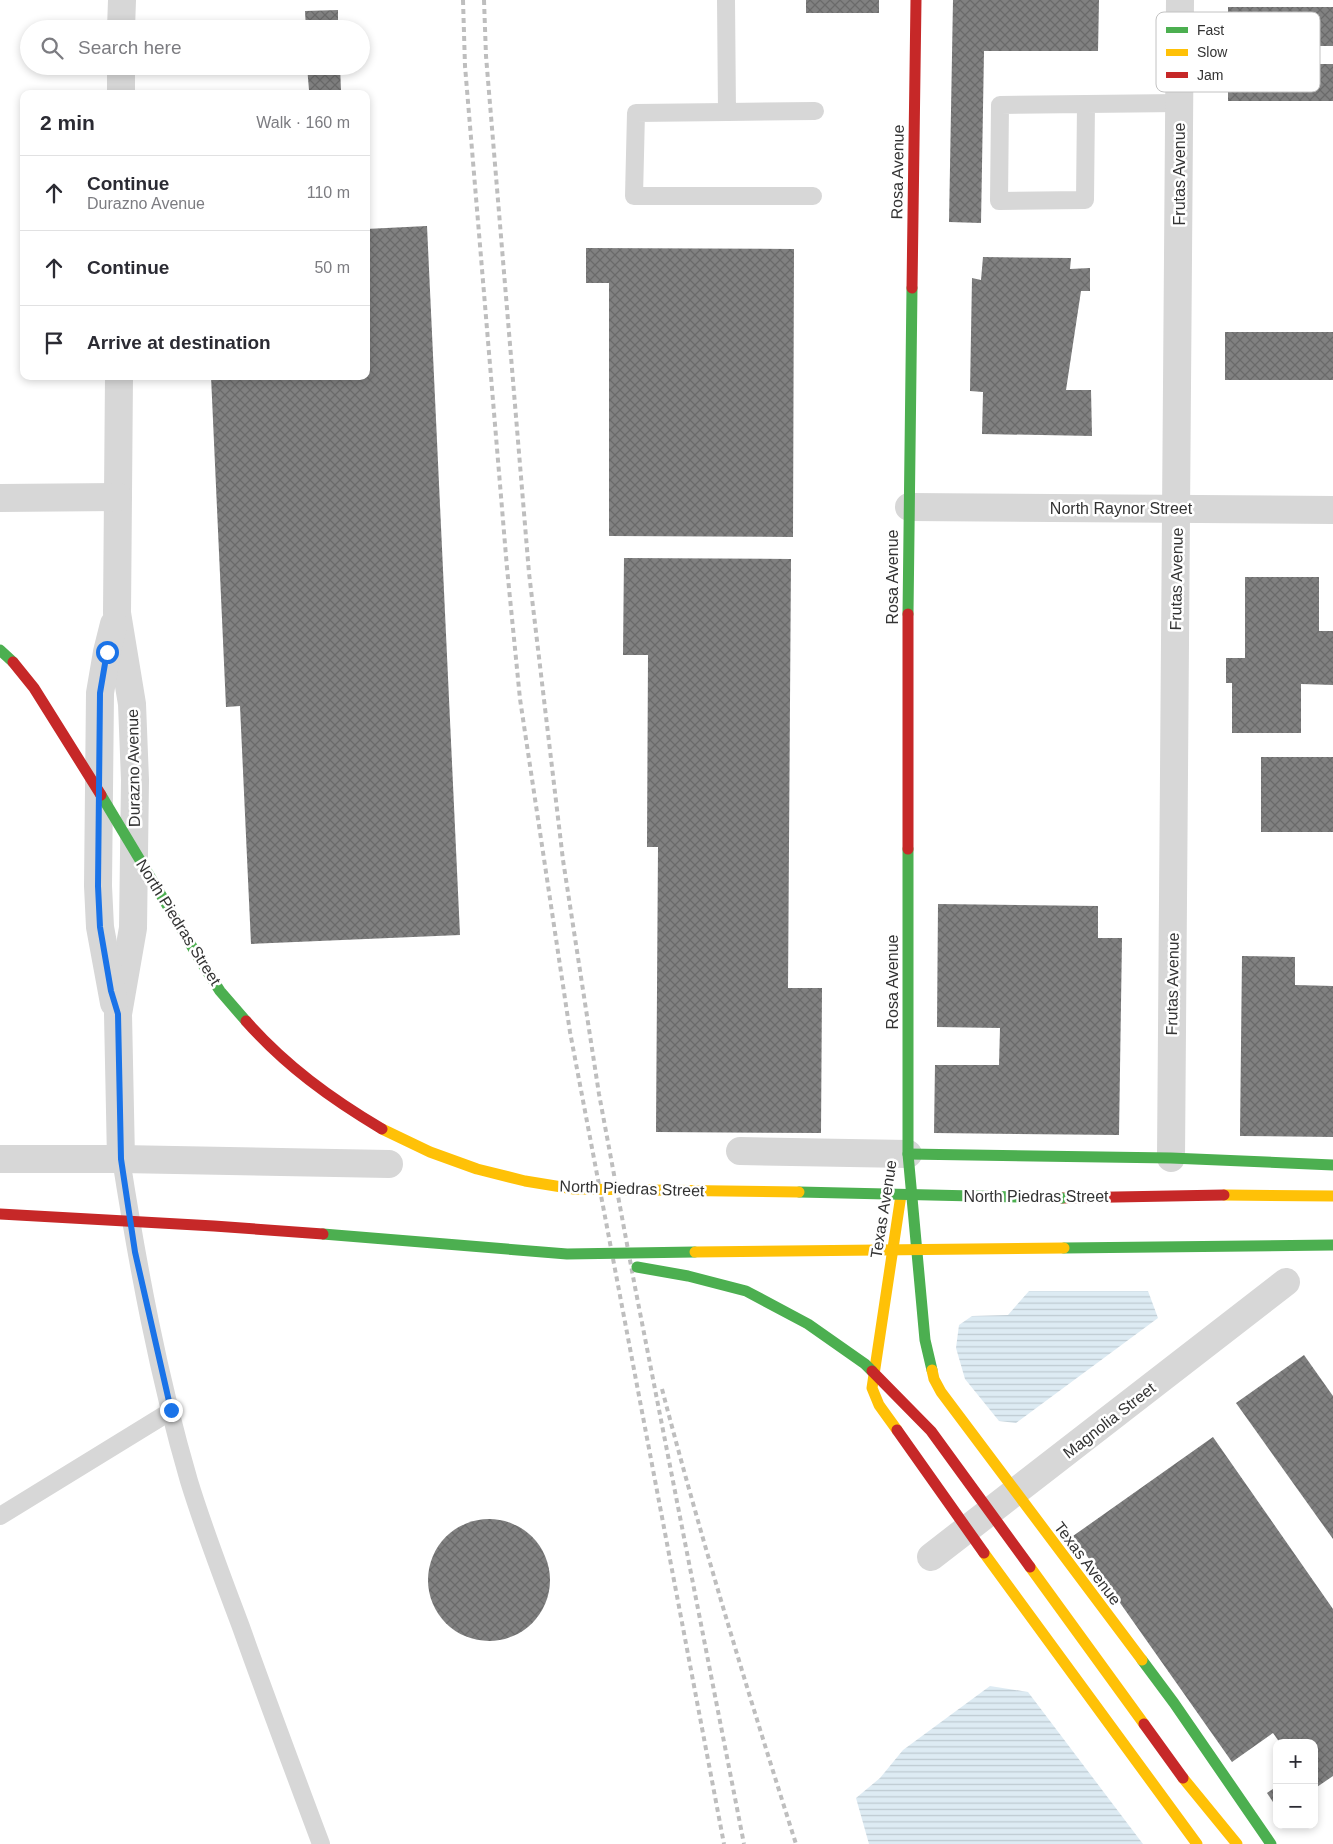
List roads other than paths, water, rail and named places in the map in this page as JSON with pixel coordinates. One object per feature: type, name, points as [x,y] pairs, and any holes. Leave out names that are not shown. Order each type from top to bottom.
[{"type":"main road","name":"Rosa Avenue","points":[[908,1154],[909,507],[916,0]]},
{"type":"main road","name":"North Piedras Street","points":[[0,650],[34,688],[154,881],[196,957],[232,1006],[279,1056],[324,1093],[373,1125],[450,1161],[517,1180],[576,1189],[887,1193],[1062,1198],[1171,1195],[1333,1196]]},
{"type":"main road","points":[[908,1154],[1171,1158],[1333,1165]]},
{"type":"main road","name":"Texas Avenue","points":[[908,1154],[925,1340],[934,1380],[940,1392],[1174,1703],[1271,1844]]},
{"type":"main road","name":"Texas Avenue","points":[[908,1154],[872,1388],[879,1405],[1009,1589],[1198,1844]]},
{"type":"main road","points":[[0,1214],[214,1226],[545,1251],[688,1276],[746,1291],[808,1324],[864,1364],[931,1430],[1183,1778],[1238,1844]]},
{"type":"main road","points":[[567,1254],[1333,1245]]},
{"type":"street","points":[[121,20],[122,0]]},
{"type":"street","points":[[121,75],[121,90]]},
{"type":"street","name":"Frutas Avenue","points":[[1171,1158],[1179,92]]},
{"type":"street","name":"Durazno Avenue","points":[[119,380],[117,613],[132,704],[135,780],[133,928],[118,1014],[121,1159]]},
{"type":"street","points":[[0,498],[118,497]]},
{"type":"street","name":"North Raynor Street","points":[[909,507],[1333,510]]},
{"type":"street","name":"Durazno Avenue","points":[[117,613],[107,652],[100,693],[98,886],[100,927],[111,991],[118,1014]]},
{"type":"street","points":[[740,1152],[908,1154]]},
{"type":"street","points":[[0,1159],[121,1159],[389,1164]]},
{"type":"street","name":"Magnolia Street","points":[[931,1557],[1286,1282]]},
{"type":"lane","points":[[726,0],[727,112]]},
{"type":"lane","points":[[1086,104],[1085,200],[999,201],[1000,105],[1086,104],[1179,103]]},
{"type":"lane","points":[[813,196],[634,196],[636,113],[815,111]]},
{"type":"lane","points":[[121,1159],[135,1252],[189,1481],[208,1538],[321,1844]]},
{"type":"lane","points":[[0,1516],[171,1410]]},
{"type":"railway","points":[[463,0],[465,66],[507,568],[520,699],[570,1032],[724,1844]]},
{"type":"railway","points":[[484,0],[486,56],[529,573],[563,860],[599,1094],[744,1844]]},
{"type":"railway","points":[[662,1389],[726,1617],[796,1844]]}]
